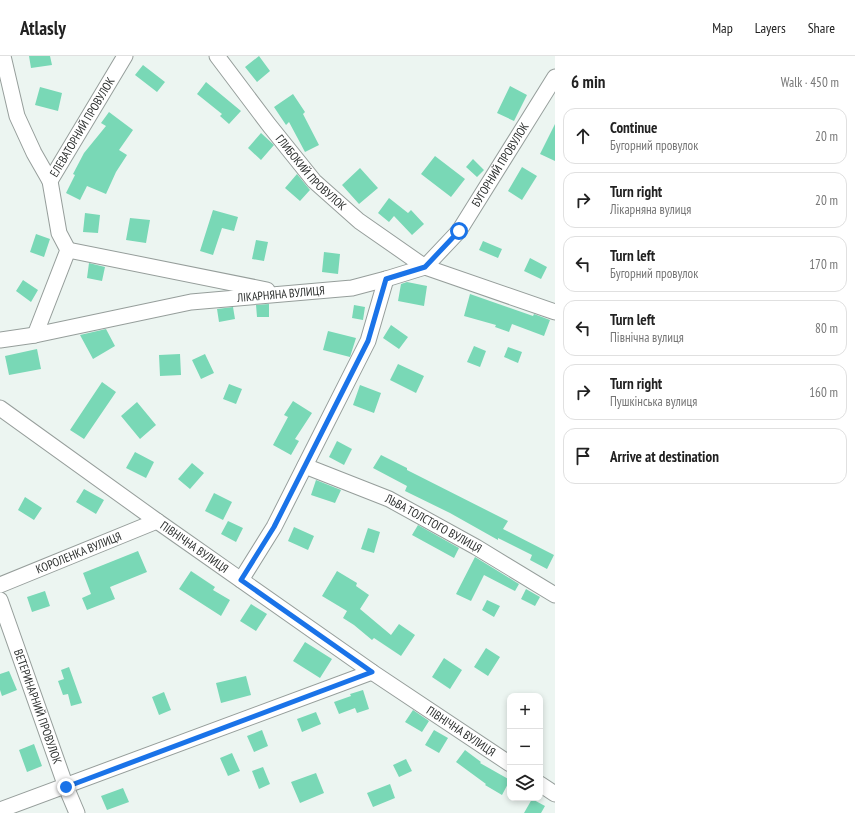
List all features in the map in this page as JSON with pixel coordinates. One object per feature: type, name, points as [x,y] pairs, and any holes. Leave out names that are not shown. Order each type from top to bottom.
[{"type":"street","points":[[3,56],[17,116],[34,153],[50,181]]},
{"type":"street","name":"ЕЛЕВАТОРНИЙ ПРОВУЛОК","points":[[68,250],[59,233],[50,181],[125,56]]},
{"type":"street","name":"ГЛИБОКИЙ ПРОВУЛОК","points":[[218,56],[268,125],[314,181],[359,221],[425,267]]},
{"type":"street","name":"БУГОРНИЙ ПРОВУЛОК","points":[[425,267],[459,231],[555,78]]},
{"type":"street","points":[[34,335],[68,250],[282,293]]},
{"type":"street","points":[[425,267],[555,312]]},
{"type":"street","name":"ЛІКАРНЯНА ВУЛИЦЯ","points":[[0,340],[34,335],[191,302],[352,288],[425,267]]},
{"type":"street","points":[[241,580],[274,527],[368,341],[386,279]]},
{"type":"street","name":"ПІВНІЧНА ВУЛИЦЯ","points":[[0,408],[157,521],[372,672],[507,762]]},
{"type":"street","name":"ЛЬВА ТОЛСТОГО ВУЛИЦЯ","points":[[304,466],[389,499],[476,547],[555,595]]},
{"type":"street","name":"КОРОЛЕНКА ВУЛИЦЯ","points":[[0,585],[157,521]]},
{"type":"street","name":"ВЕТЕРИНАРНИЙ ПРОВУЛОК","points":[[0,600],[66,787],[77,813]]},
{"type":"street","points":[[0,810],[66,787],[372,672]]},
{"type":"street","points":[[543,786],[555,794]]},
{"type":"building","points":[[29,56],[50,56],[52,65],[31,68]]},
{"type":"building","points":[[259,56],[270,71],[257,82],[245,67]]},
{"type":"building","points":[[143,65],[165,82],[157,92],[135,75]]},
{"type":"building","points":[[206,82],[241,111],[229,124],[220,116],[222,114],[197,94]]},
{"type":"building","points":[[510,86],[527,95],[514,121],[497,113]]},
{"type":"building","points":[[40,87],[62,93],[58,111],[35,105]]},
{"type":"building","points":[[293,94],[305,112],[303,114],[319,145],[305,152],[289,122],[286,125],[274,107]]},
{"type":"building","points":[[109,112],[133,130],[119,150],[127,155],[116,172],[106,194],[87,186],[80,200],[66,193],[75,175],[73,174],[84,153],[106,126],[101,123]]},
{"type":"building","points":[[555,124],[555,161],[540,154]]},
{"type":"building","points":[[261,133],[274,145],[261,160],[248,148]]},
{"type":"building","points":[[435,156],[465,179],[451,197],[421,174]]},
{"type":"building","points":[[473,159],[484,170],[477,177],[466,167]]},
{"type":"building","points":[[522,167],[537,176],[522,200],[508,191]]},
{"type":"building","points":[[360,168],[378,188],[359,204],[342,185]]},
{"type":"building","points":[[297,174],[310,190],[300,201],[285,188]]},
{"type":"building","points":[[389,198],[408,213],[411,210],[424,224],[412,235],[394,216],[389,222],[378,213]]},
{"type":"building","points":[[213,210],[238,217],[234,231],[222,228],[213,255],[200,251]]},
{"type":"building","points":[[85,213],[100,215],[98,233],[83,232]]},
{"type":"building","points":[[130,218],[150,220],[146,243],[126,240]]},
{"type":"building","points":[[36,234],[50,239],[44,257],[30,252]]},
{"type":"building","points":[[256,240],[268,242],[264,261],[252,259]]},
{"type":"building","points":[[483,241],[502,249],[498,258],[479,250]]},
{"type":"building","points":[[324,252],[340,254],[338,274],[322,272]]},
{"type":"building","points":[[530,258],[547,267],[541,279],[524,271]]},
{"type":"building","points":[[89,263],[105,267],[102,281],[87,278]]},
{"type":"building","points":[[23,280],[38,290],[31,302],[16,291]]},
{"type":"building","points":[[407,282],[427,286],[424,306],[398,301],[401,284]]},
{"type":"building","points":[[470,294],[533,316],[534,314],[550,320],[544,336],[512,324],[509,332],[495,327],[496,325],[464,316]]},
{"type":"building","points":[[269,304],[269,317],[257,317],[256,305]]},
{"type":"building","points":[[354,305],[365,307],[363,320],[352,318]]},
{"type":"building","points":[[233,307],[235,319],[219,322],[217,309]]},
{"type":"building","points":[[391,325],[408,337],[399,349],[383,338]]},
{"type":"building","points":[[106,329],[115,346],[93,359],[80,335]]},
{"type":"building","points":[[328,331],[356,338],[350,357],[323,350]]},
{"type":"building","points":[[474,346],[486,351],[480,367],[467,362]]},
{"type":"building","points":[[508,347],[522,352],[518,363],[504,357]]},
{"type":"building","points":[[37,349],[41,369],[9,375],[5,356]]},
{"type":"building","points":[[180,354],[181,375],[160,376],[159,355]]},
{"type":"building","points":[[205,354],[214,373],[201,379],[192,360]]},
{"type":"building","points":[[398,364],[424,376],[416,393],[390,380]]},
{"type":"building","points":[[102,382],[116,392],[84,439],[70,430]]},
{"type":"building","points":[[229,384],[242,389],[236,404],[223,399]]},
{"type":"building","points":[[360,385],[381,393],[374,413],[353,405]]},
{"type":"building","points":[[293,401],[312,413],[295,439],[299,441],[291,455],[273,445],[288,417],[284,415]]},
{"type":"building","points":[[137,402],[156,425],[140,439],[121,416]]},
{"type":"building","points":[[337,441],[352,449],[344,465],[329,457]]},
{"type":"building","points":[[135,452],[154,462],[146,478],[126,468]]},
{"type":"building","points":[[381,455],[407,468],[407,470],[508,521],[503,529],[554,555],[547,569],[530,560],[532,555],[498,538],[498,540],[450,513],[405,491],[407,486],[373,468]]},
{"type":"building","points":[[192,463],[204,473],[190,489],[178,479]]},
{"type":"building","points":[[316,480],[341,490],[335,503],[311,495]]},
{"type":"building","points":[[84,489],[104,500],[96,514],[76,502]]},
{"type":"building","points":[[214,493],[232,502],[223,520],[205,511]]},
{"type":"building","points":[[25,497],[42,508],[34,520],[18,510]]},
{"type":"building","points":[[228,521],[243,528],[236,542],[221,534]]},
{"type":"building","points":[[418,525],[459,548],[454,558],[412,535]]},
{"type":"building","points":[[294,527],[314,536],[308,550],[288,541]]},
{"type":"building","points":[[368,528],[380,532],[374,553],[361,549]]},
{"type":"building","points":[[138,551],[147,572],[110,587],[115,599],[87,610],[82,598],[91,594],[83,573]]},
{"type":"building","points":[[475,557],[519,584],[515,591],[484,575],[471,601],[456,594]]},
{"type":"building","points":[[191,571],[215,587],[213,590],[230,600],[221,616],[179,589]]},
{"type":"building","points":[[337,571],[357,583],[356,586],[369,595],[360,609],[391,635],[399,624],[415,635],[401,656],[374,638],[372,640],[343,618],[347,611],[322,596]]},
{"type":"building","points":[[526,589],[540,597],[535,606],[521,599]]},
{"type":"building","points":[[45,591],[50,606],[32,612],[27,597]]},
{"type":"building","points":[[487,600],[500,606],[494,617],[482,610]]},
{"type":"building","points":[[251,604],[267,614],[256,631],[240,621]]},
{"type":"building","points":[[305,642],[332,659],[320,678],[293,661]]},
{"type":"building","points":[[486,648],[500,657],[488,676],[474,667]]},
{"type":"building","points":[[444,658],[462,670],[450,689],[432,677]]},
{"type":"building","points":[[69,667],[82,703],[71,706],[68,694],[63,695],[58,681],[64,679],[61,670]]},
{"type":"building","points":[[9,671],[17,690],[2,696],[0,690],[0,674]]},
{"type":"building","points":[[246,676],[251,695],[221,703],[216,683]]},
{"type":"building","points":[[363,690],[369,709],[357,713],[355,708],[339,714],[334,702],[351,696],[350,694]]},
{"type":"building","points":[[164,692],[171,710],[159,715],[152,697]]},
{"type":"building","points":[[413,710],[429,721],[422,732],[405,722]]},
{"type":"building","points":[[316,712],[321,724],[302,732],[297,719]]},
{"type":"building","points":[[262,730],[268,746],[254,752],[247,736]]},
{"type":"building","points":[[434,730],[448,738],[439,753],[425,745]]},
{"type":"building","points":[[34,744],[42,766],[27,772],[19,750]]},
{"type":"building","points":[[465,750],[481,762],[480,763],[507,778],[507,786],[502,795],[485,785],[486,784],[456,762]]},
{"type":"building","points":[[232,753],[240,771],[228,776],[220,758]]},
{"type":"building","points":[[406,759],[412,771],[399,777],[393,765]]},
{"type":"building","points":[[263,767],[270,784],[259,789],[252,771]]},
{"type":"building","points":[[316,773],[324,793],[300,803],[291,782]]},
{"type":"building","points":[[390,784],[395,798],[373,807],[367,793]]},
{"type":"building","points":[[123,788],[129,802],[107,810],[101,796]]},
{"type":"building","points":[[531,801],[536,801],[545,806],[541,813],[524,813]]},
{"type":"route","points":[[66,787],[372,672],[241,580],[274,527],[368,341],[386,279],[425,267],[459,231]]}]
